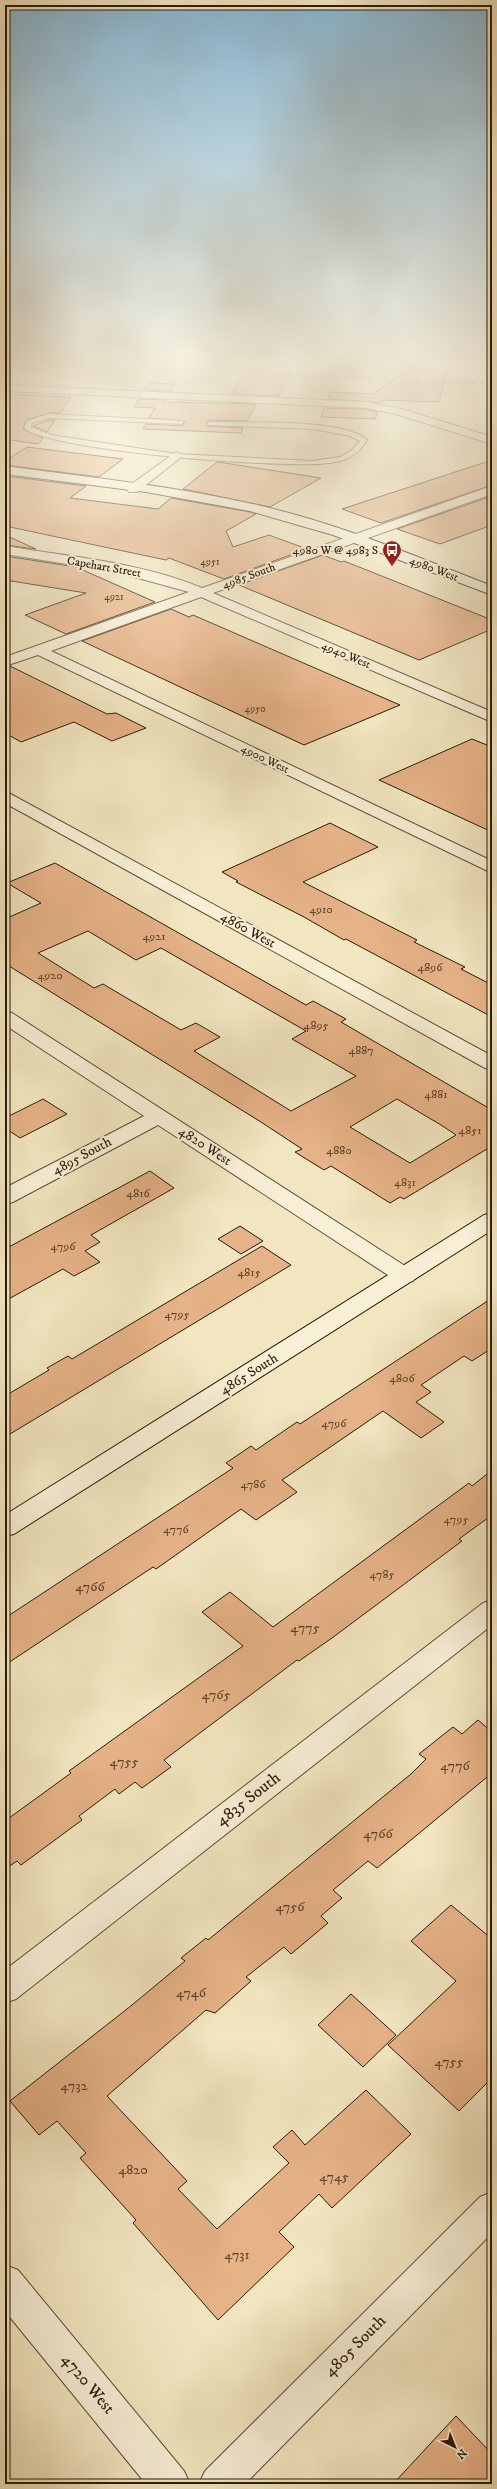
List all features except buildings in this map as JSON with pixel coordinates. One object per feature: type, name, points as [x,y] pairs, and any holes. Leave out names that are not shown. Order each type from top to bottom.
[{"type":"street","name":"4980 West","points":[[67,479],[259,510],[354,538],[492,591]]},
{"type":"street","points":[[133,489],[146,479]]},
{"type":"street","name":"4985 South","points":[[5,662],[492,490]]},
{"type":"street","name":"Capehart Street","points":[[5,550],[129,571],[183,585],[201,593]]},
{"type":"street","name":"4940 West","points":[[201,593],[492,717]]},
{"type":"street","name":"4900 West","points":[[38,650],[492,868]]},
{"type":"street","name":"4860 West","points":[[5,796],[492,1064]]},
{"type":"street","name":"4820 West","points":[[5,1017],[405,1276]]},
{"type":"street","name":"4895 South","points":[[5,1196],[158,1116]]},
{"type":"street","name":"4865 South","points":[[5,1527],[492,1220]]},
{"type":"street","name":"4835 South","points":[[5,1988],[492,1610]]},
{"type":"street","name":"4805 South","points":[[218,2484],[492,2209]]},
{"type":"street","name":"4720 West","points":[[5,2283],[171,2484]]},
{"type":"place","name":"4980 W @ 4983 S","points":[[392,567]]}]
